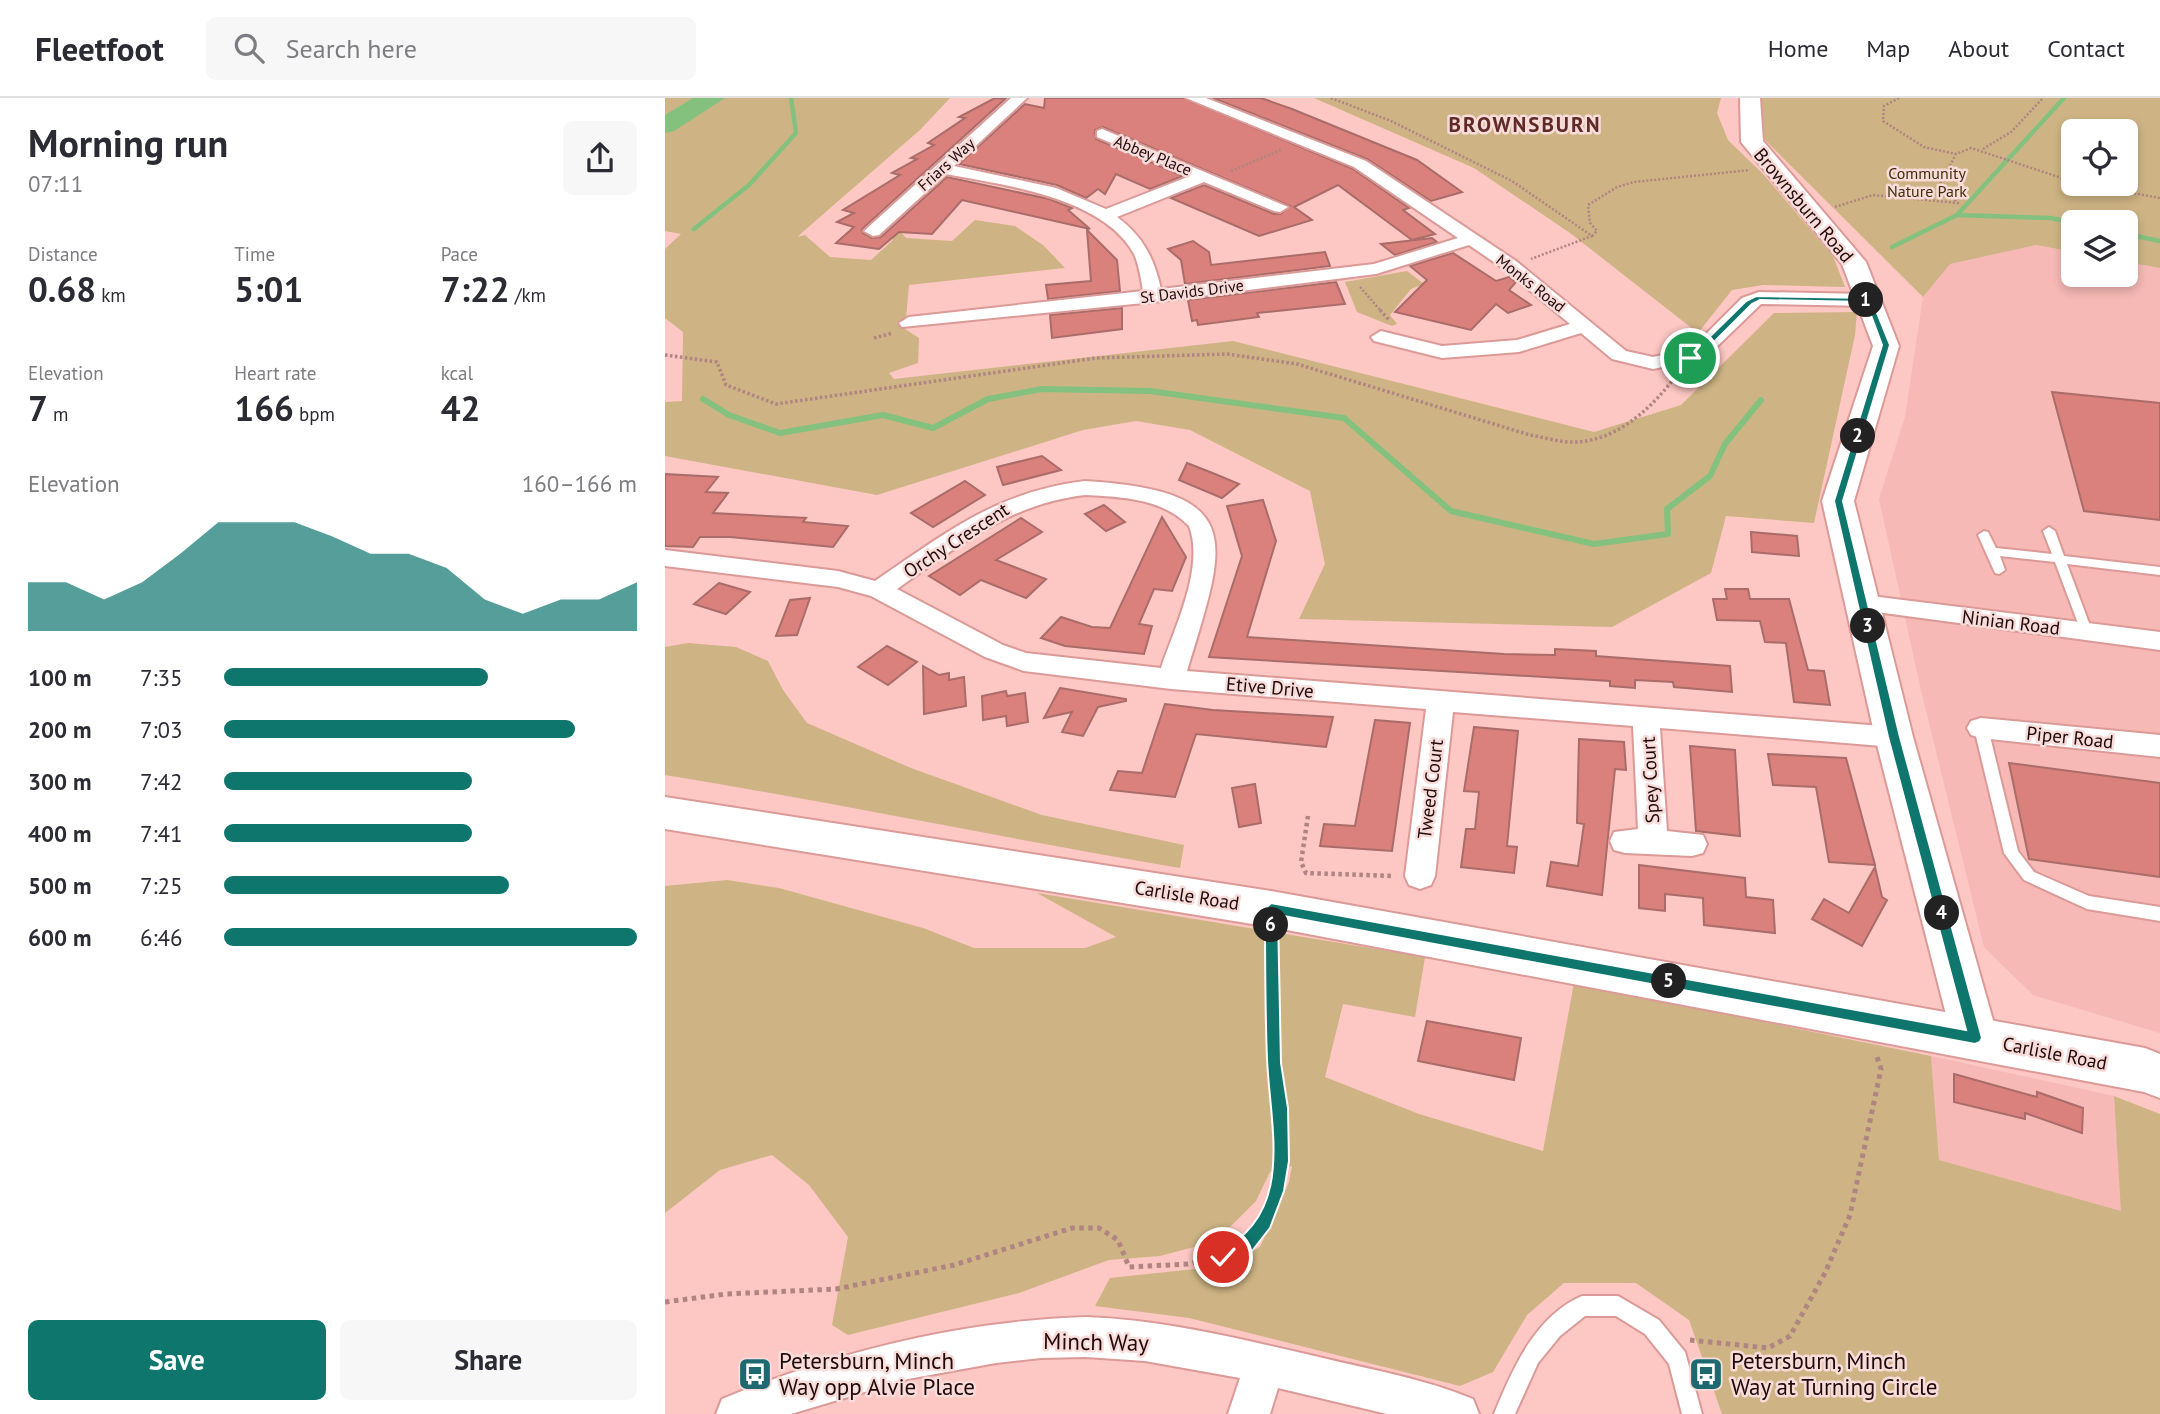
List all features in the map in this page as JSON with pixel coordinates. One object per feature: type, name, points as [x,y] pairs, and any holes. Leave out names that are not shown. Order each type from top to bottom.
[{"type":"main road","name":"Brownsburn Road","points":[[1750,98],[1752,142],[1854,262],[1886,345],[1838,501],[1894,737],[1975,1038]]},
{"type":"main road","name":"Carlisle Road","points":[[665,813],[1271,909],[1863,1016],[2145,1070],[2160,1076]]},
{"type":"street","name":"Friars Way","points":[[873,231],[1020,98]]},
{"type":"street","name":"Monks Road","points":[[1193,98],[1360,164],[1510,265],[1619,355],[1653,363],[1698,354],[1749,302],[1759,298],[1868,300]]},
{"type":"street","name":"Abbey Place","points":[[1102,134],[1280,207]]},
{"type":"street","points":[[941,168],[1039,187],[1105,216],[1141,250],[1154,296]]},
{"type":"street","name":"Abbey Place","points":[[1105,216],[1209,178]]},
{"type":"street","name":"St Davids Drive","points":[[909,323],[1376,269],[1471,239]]},
{"type":"street","points":[[1381,337],[1442,352],[1519,346],[1584,326]]},
{"type":"street","name":"Orchy Crescent","points":[[879,590],[1004,507],[1029,496],[1076,487],[1100,487],[1158,497],[1192,514],[1202,527],[1205,549],[1204,569],[1171,679]]},
{"type":"street","name":"Etive Drive","points":[[665,558],[838,579],[879,590],[994,652],[1024,662],[1171,679],[1894,737]]},
{"type":"street","name":"Ninian Road","points":[[1863,603],[2160,640]]},
{"type":"street","name":"Tweed Court","points":[[1420,876],[1440,701]]},
{"type":"street","name":"Spey Court","points":[[1646,717],[1639,841],[1692,844]]},
{"type":"street","name":"Piper Road","points":[[1981,728],[2160,746]]},
{"type":"street","name":"Minch Way","points":[[737,1414],[807,1386],[877,1365],[995,1343],[1087,1337],[1178,1345],[1265,1364],[1458,1414]]},
{"type":"street","points":[[1249,1414],[1265,1364]]},
{"type":"lane","points":[[2049,531],[2086,631]]},
{"type":"lane","points":[[1984,535],[1999,570]]},
{"type":"lane","points":[[1992,551],[2058,556],[2160,571]]},
{"type":"lane","points":[[1981,728],[2011,853],[2029,876],[2087,902],[2139,913],[2160,914]]},
{"type":"lane","points":[[1504,1414],[1531,1356],[1553,1329],[1582,1306],[1618,1306],[1652,1327],[1678,1359],[1692,1414]]},
{"type":"path","points":[[1331,98],[1391,121],[1512,181],[1592,236]]},
{"type":"path","points":[[1899,98],[1884,106],[1883,121],[1924,147],[1956,154],[1971,148],[1982,150],[2061,177]]},
{"type":"path","points":[[1982,150],[2011,132],[2043,98]]},
{"type":"path","points":[[1209,178],[1301,141]]},
{"type":"path","points":[[1810,211],[1846,205],[1873,195],[1958,203],[1940,184],[1948,174],[1956,154]]},
{"type":"path","points":[[1510,265],[1577,244],[1592,236],[1597,230],[1590,223],[1588,205],[1617,187],[1773,167]]},
{"type":"path","points":[[2138,194],[2160,198]]},
{"type":"path","points":[[1348,273],[1394,326],[1381,337]]},
{"type":"path","points":[[665,355],[717,362],[726,385],[776,404],[1096,358],[1227,354],[1297,364],[1530,435],[1570,442],[1594,440],[1622,427],[1658,400],[1678,374],[1681,359]]},
{"type":"path","points":[[1308,816],[1301,862],[1306,873],[1420,876]]},
{"type":"path","points":[[665,1302],[726,1294],[836,1289],[954,1265],[1072,1228],[1099,1228],[1118,1240],[1129,1267],[1175,1265],[1223,1257],[1246,1246],[1264,1222],[1276,1191],[1282,1161],[1281,1108],[1274,1063],[1271,909]]},
{"type":"path","points":[[1660,1336],[1746,1348],[1768,1348],[1790,1336],[1838,1245],[1853,1204],[1881,1069],[1863,1016]]},
{"type":"shaded area","points":[[2036,245],[2061,250],[2061,287],[2138,287],[2138,264],[2160,268],[2160,1033],[2033,995],[1984,947],[1921,690],[1879,499],[1905,417],[1923,297],[1949,264]]},
{"type":"shaded area","points":[[1931,1056],[2114,1096],[2122,1212],[1939,1160]]},
{"type":"green space","points":[[665,98],[950,98],[921,129],[797,237],[805,235],[830,257],[871,260],[893,240],[890,229],[896,227],[906,238],[952,241],[975,220],[1015,226],[1043,245],[1065,268],[909,285],[905,329],[919,338],[918,363],[889,373],[894,379],[1233,341],[1594,432],[1681,405],[1774,313],[1857,312],[1855,335],[1814,523],[1726,516],[1711,573],[1612,627],[1299,619],[1325,564],[1310,491],[1190,430],[1136,421],[1083,430],[877,495],[665,456],[665,402],[682,401],[683,332],[665,318],[665,249],[681,234],[665,231]]},
{"type":"green space","points":[[1314,98],[1721,98],[1717,113],[1728,140],[1764,175],[1833,256],[1845,287],[1763,285],[1732,290],[1698,333],[1570,233],[1474,168]]},
{"type":"green space","name":"Community Nature Park","points":[[1761,98],[2160,98],[2160,268],[2138,264],[2138,210],[2061,210],[2061,250],[2036,245],[1950,264],[1923,297],[1764,139]]},
{"type":"green space","points":[[1407,271],[1424,284],[1411,289],[1390,315],[1397,324],[1392,326],[1357,312],[1345,282]]},
{"type":"green space","points":[[688,643],[736,647],[768,661],[783,690],[807,723],[911,768],[1042,815],[1184,845],[1180,868],[665,775],[665,647]]},
{"type":"green space","points":[[727,880],[779,888],[923,928],[974,948],[1085,948],[1116,937],[1037,893],[1425,957],[1415,1017],[1343,1004],[1325,1077],[1419,1114],[1543,1151],[1574,983],[1931,1056],[1939,1160],[2121,1211],[2114,1096],[2160,1114],[2160,1414],[1722,1414],[1689,1320],[1636,1283],[1564,1283],[1527,1315],[1493,1372],[1460,1386],[1189,1318],[1095,1306],[1110,1278],[1223,1266],[1260,1247],[1289,1182],[1292,1166],[1270,1172],[1256,1201],[1216,1241],[1160,1256],[1109,1260],[1019,1293],[848,1335],[832,1325],[848,1237],[809,1185],[772,1155],[720,1170],[665,1213],[665,886]]},
{"type":"building","points":[[995,98],[1005,99],[862,229],[863,233],[872,238],[881,237],[947,177],[1049,199],[1072,208],[1068,210],[1090,229],[962,200],[932,234],[899,232],[879,249],[836,243],[854,227],[837,222],[854,213],[843,210],[900,175],[892,173],[917,159],[911,158],[934,145],[928,143],[965,118],[959,117]]},
{"type":"building","points":[[1045,98],[1184,98],[1353,169],[1409,208],[1403,210],[1435,234],[1412,240],[1338,185],[1294,207],[1312,220],[1259,236],[1171,198],[1204,185],[1274,214],[1281,214],[1290,206],[1103,127],[1095,130],[1096,139],[1183,176],[1150,189],[1116,174],[1105,194],[1098,189],[1086,198],[1057,185],[959,164],[1025,104],[1044,108]]},
{"type":"building","points":[[1213,98],[1261,98],[1292,109],[1417,160],[1462,192],[1431,201],[1367,159]]},
{"type":"building","points":[[1087,230],[1117,260],[1120,291],[1048,299],[1046,285],[1091,281]]},
{"type":"building","points":[[1432,238],[1437,242],[1395,255],[1381,244]]},
{"type":"building","points":[[1193,241],[1209,252],[1211,265],[1325,252],[1330,266],[1185,284],[1181,260],[1168,249]]},
{"type":"building","points":[[1453,253],[1496,281],[1509,277],[1516,282],[1509,290],[1531,305],[1508,313],[1496,304],[1471,330],[1395,312],[1427,280],[1410,266]]},
{"type":"building","points":[[1336,282],[1345,304],[1257,313],[1259,317],[1198,325],[1197,320],[1192,321],[1188,300]]},
{"type":"building","points":[[1122,308],[1122,329],[1052,338],[1050,315]]},
{"type":"building","points":[[2052,392],[2160,403],[2160,520],[2084,511]]},
{"type":"building","points":[[1042,456],[1061,470],[1003,485],[997,467]]},
{"type":"building","points":[[1187,463],[1239,484],[1222,498],[1179,480]]},
{"type":"building","points":[[665,474],[718,477],[706,492],[728,493],[713,513],[806,518],[803,522],[848,526],[833,547],[730,537],[700,537],[693,547],[665,546]]},
{"type":"building","points":[[965,481],[985,495],[933,527],[911,513]]},
{"type":"building","points":[[1263,500],[1276,541],[1247,637],[1504,654],[1555,655],[1555,649],[1596,651],[1596,656],[1730,666],[1732,692],[1674,687],[1673,682],[1635,680],[1635,688],[1610,686],[1610,681],[1209,657],[1242,556],[1227,506]]},
{"type":"building","points":[[1104,505],[1125,522],[1106,531],[1085,514]]},
{"type":"building","points":[[1162,517],[1186,557],[1172,591],[1154,589],[1139,624],[1152,626],[1144,654],[1065,646],[1041,638],[1061,617],[1092,627],[1110,628]]},
{"type":"building","points":[[1021,518],[1042,532],[996,560],[1046,579],[1026,598],[981,580],[960,595],[929,576]]},
{"type":"building","points":[[1751,532],[1797,536],[1799,556],[1752,552]]},
{"type":"building","points":[[719,583],[750,592],[726,614],[694,604]]},
{"type":"building","points":[[1725,589],[1748,589],[1750,599],[1789,599],[1808,670],[1824,671],[1830,705],[1794,702],[1786,643],[1765,642],[1760,621],[1717,620],[1713,599],[1727,599]]},
{"type":"building","points":[[810,598],[797,635],[776,636],[790,600]]},
{"type":"building","points":[[887,646],[917,662],[888,685],[858,667]]},
{"type":"building","points":[[923,666],[939,675],[949,673],[949,680],[964,677],[966,706],[924,714]]},
{"type":"building","points":[[1060,688],[1126,701],[1098,707],[1083,736],[1062,732],[1072,712],[1044,718]]},
{"type":"building","points":[[1006,691],[1007,696],[1025,693],[1028,722],[1007,726],[1006,716],[983,720],[982,696]]},
{"type":"building","points":[[1165,704],[1213,710],[1333,717],[1326,747],[1196,734],[1175,797],[1110,790],[1118,771],[1142,773]]},
{"type":"building","points":[[1375,720],[1410,723],[1392,851],[1320,846],[1324,824],[1355,826]]},
{"type":"building","points":[[1474,727],[1518,731],[1507,846],[1517,847],[1514,873],[1461,867],[1466,829],[1475,829],[1479,792],[1464,791]]},
{"type":"building","points":[[1579,739],[1624,742],[1626,770],[1615,769],[1602,895],[1547,886],[1551,862],[1578,866],[1584,824],[1577,823]]},
{"type":"building","points":[[1690,746],[1735,750],[1740,836],[1696,831]]},
{"type":"building","points":[[1768,754],[1846,758],[1875,865],[1829,862],[1816,787],[1773,785]]},
{"type":"building","points":[[2009,763],[2160,783],[2160,877],[2029,859]]},
{"type":"building","points":[[1255,784],[1261,823],[1239,827],[1232,788]]},
{"type":"building","points":[[1639,865],[1745,878],[1746,897],[1773,900],[1775,933],[1704,925],[1703,898],[1665,894],[1665,911],[1639,908]]},
{"type":"building","points":[[1875,867],[1882,897],[1887,900],[1862,946],[1812,919],[1824,899],[1849,913]]},
{"type":"building","points":[[1427,1021],[1521,1038],[1514,1080],[1418,1061]]},
{"type":"building","points":[[1954,1074],[2037,1097],[2037,1092],[2083,1108],[2082,1133],[2025,1113],[2025,1119],[1954,1102]]},
{"type":"waterway","points":[[665,126],[688,109],[713,98]]},
{"type":"waterway","points":[[694,229],[749,185],[796,133],[791,98]]},
{"type":"waterway","points":[[1957,215],[2064,98]]},
{"type":"waterway","points":[[1892,247],[1957,215]]},
{"type":"waterway","points":[[1957,215],[2061,220]]},
{"type":"waterway","points":[[2138,236],[2160,241]]},
{"type":"waterway","points":[[703,399],[729,415],[780,433],[883,415],[933,428],[988,399],[1042,389],[1150,391],[1344,418],[1451,511],[1594,544],[1668,534],[1667,509],[1710,476],[1725,444],[1761,400]]},
{"type":"place","name":"Petersburn, Minch Way opp Alvie Place","points":[[755,1374]]},
{"type":"place","name":"Petersburn, Minch Way at Turning Circle","points":[[1706,1374]]},
{"type":"district","name":"BROWNSBURN","points":[[1525,125]]},
{"type":"route","points":[[1223,1257],[1246,1246],[1264,1222],[1276,1191],[1282,1161],[1281,1108],[1274,1063],[1271,909],[1975,1038],[1894,737],[1838,501],[1886,345],[1868,300],[1759,298],[1749,302],[1698,354],[1690,358]]}]
